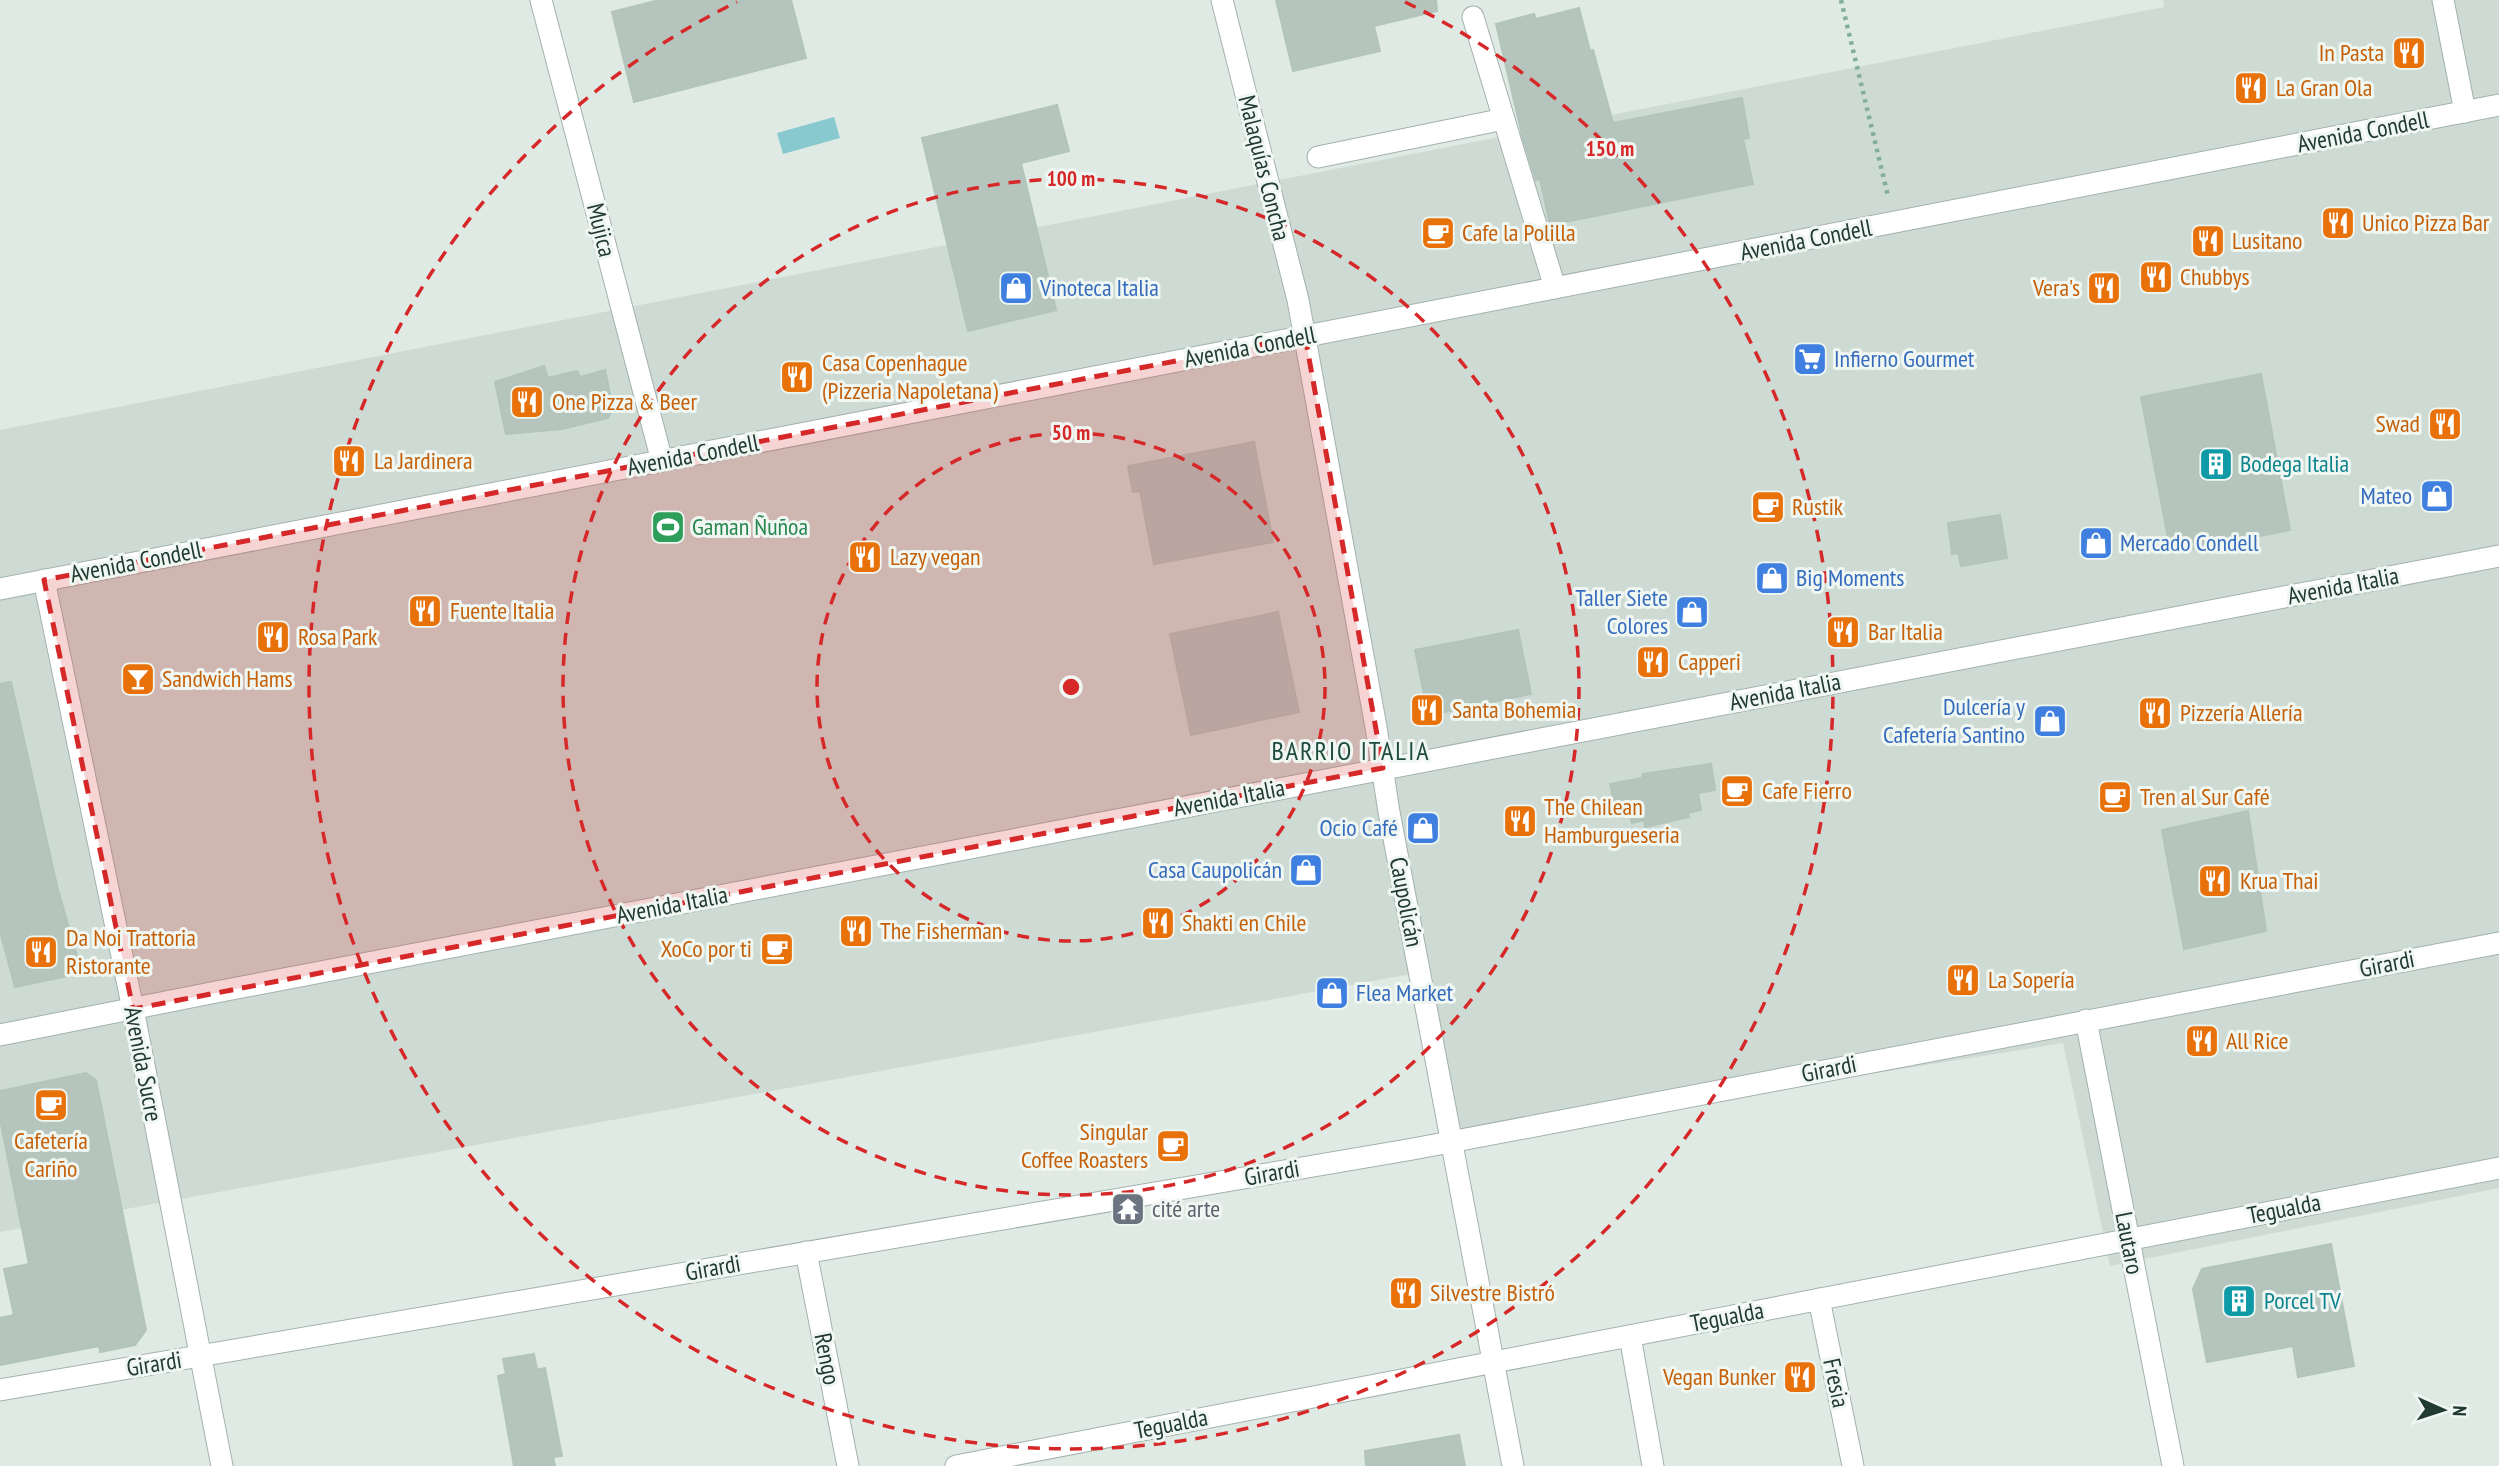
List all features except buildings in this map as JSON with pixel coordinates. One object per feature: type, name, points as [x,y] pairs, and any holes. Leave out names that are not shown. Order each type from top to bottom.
[{"type":"street","name":"Mujica","points":[[541,0],[662,461]]},
{"type":"street","name":"Malaquías Concha","points":[[1222,0],[1305,336]]},
{"type":"street","points":[[2443,0],[2465,112]]},
{"type":"street","points":[[1473,18],[1555,288]]},
{"type":"street","name":"Avenida Condell","points":[[0,589],[2499,106]]},
{"type":"street","points":[[1318,157],[1504,119]]},
{"type":"street","name":"Caupolicán","points":[[1305,336],[1391,826],[1513,1466]]},
{"type":"street","name":"Avenida Italia","points":[[0,1035],[2499,556]]},
{"type":"street","name":"Avenida Sucre","points":[[44,580],[133,1009],[222,1466]]},
{"type":"street","name":"Girardi","points":[[0,1390],[1452,1141],[2499,943]]},
{"type":"street","name":"Lautaro","points":[[2086,1020],[2173,1466]]},
{"type":"street","name":"Tegualda","points":[[956,1466],[2499,1168]]},
{"type":"street","name":"Rengo","points":[[806,1252],[848,1466]]},
{"type":"street","name":"Fresia","points":[[1819,1300],[1853,1466]]},
{"type":"street","points":[[1630,1336],[1653,1466]]},
{"type":"path","points":[[1841,0],[1882,171]]},
{"type":"highlighted area","points":[[1305,336],[1383,768],[133,1009],[44,580]]},
{"type":"shaded area","points":[[2163,0],[2499,0],[2499,1188],[2110,1266],[2063,1043],[1453,1141],[1422,972],[0,1232],[0,430],[2164,7]]},
{"type":"water","points":[[834,117],[840,138],[783,154],[777,133]]},
{"type":"place","name":"In Pasta","points":[[2409,53]]},
{"type":"place","name":"La Gran Ola","points":[[2251,88]]},
{"type":"place","name":"Unico Pizza Bar","points":[[2338,223]]},
{"type":"place","name":"Cafe la Polilla","points":[[1438,233]]},
{"type":"place","name":"Lusitano","points":[[2208,241]]},
{"type":"place","name":"Chubbys","points":[[2156,277]]},
{"type":"place","name":"Vinoteca Italia","points":[[1016,288]]},
{"type":"place","name":"Vera's","points":[[2104,288]]},
{"type":"place","name":"Infierno Gourmet","points":[[1810,359]]},
{"type":"place","name":"Casa Copenhague (Pizzeria Napoletana)","points":[[797,377]]},
{"type":"place","name":"One Pizza & Beer","points":[[527,402]]},
{"type":"place","name":"Swad","points":[[2445,424]]},
{"type":"place","name":"La Jardinera","points":[[349,461]]},
{"type":"place","name":"Bodega Italia","points":[[2216,464]]},
{"type":"place","name":"Mateo","points":[[2437,496]]},
{"type":"place","name":"Rustik","points":[[1768,507]]},
{"type":"place","name":"Gaman Ñuñoa","points":[[668,527]]},
{"type":"place","name":"Mercado Condell","points":[[2096,543]]},
{"type":"place","name":"Lazy vegan","points":[[865,557]]},
{"type":"place","name":"Big Moments","points":[[1772,578]]},
{"type":"place","name":"Fuente Italia","points":[[425,611]]},
{"type":"place","name":"Taller Siete Colores","points":[[1692,612]]},
{"type":"place","name":"Bar Italia","points":[[1843,632]]},
{"type":"place","name":"Rosa Park","points":[[273,637]]},
{"type":"place","name":"Capperi","points":[[1653,662]]},
{"type":"place","name":"Sandwich Hams","points":[[138,679]]},
{"type":"place","name":"Santa Bohemia","points":[[1427,710]]},
{"type":"place","name":"Pizzería Allería","points":[[2155,713]]},
{"type":"place","name":"Dulcería y Cafetería Santino","points":[[2050,721]]},
{"type":"place","name":"Cafe Fierro","points":[[1737,791]]},
{"type":"place","name":"Tren al Sur Café","points":[[2115,797]]},
{"type":"place","name":"The Chilean Hamburgueseria","points":[[1520,821]]},
{"type":"place","name":"Ocio Café","points":[[1423,828]]},
{"type":"place","name":"Casa Caupolicán","points":[[1306,870]]},
{"type":"place","name":"Krua Thai","points":[[2215,881]]},
{"type":"place","name":"Shakti en Chile","points":[[1158,923]]},
{"type":"place","name":"The Fisherman","points":[[856,931]]},
{"type":"place","name":"XoCo por ti","points":[[777,949]]},
{"type":"place","name":"Da Noi Trattoria Ristorante","points":[[41,952]]},
{"type":"place","name":"La Sopería","points":[[1963,980]]},
{"type":"place","name":"Flea Market","points":[[1332,993]]},
{"type":"place","name":"All Rice","points":[[2202,1041]]},
{"type":"place","name":"Cafetería Cariño","points":[[51,1105]]},
{"type":"place","name":"Singular Coffee Roasters","points":[[1173,1146]]},
{"type":"place","name":"cité arte","points":[[1128,1209]]},
{"type":"place","name":"Silvestre Bistró","points":[[1406,1293]]},
{"type":"place","name":"Porcel TV","points":[[2239,1301]]},
{"type":"place","name":"Vegan Bunker","points":[[1800,1377]]},
{"type":"district","name":"BARRIO ITALIA","points":[[1351,751]]}]
